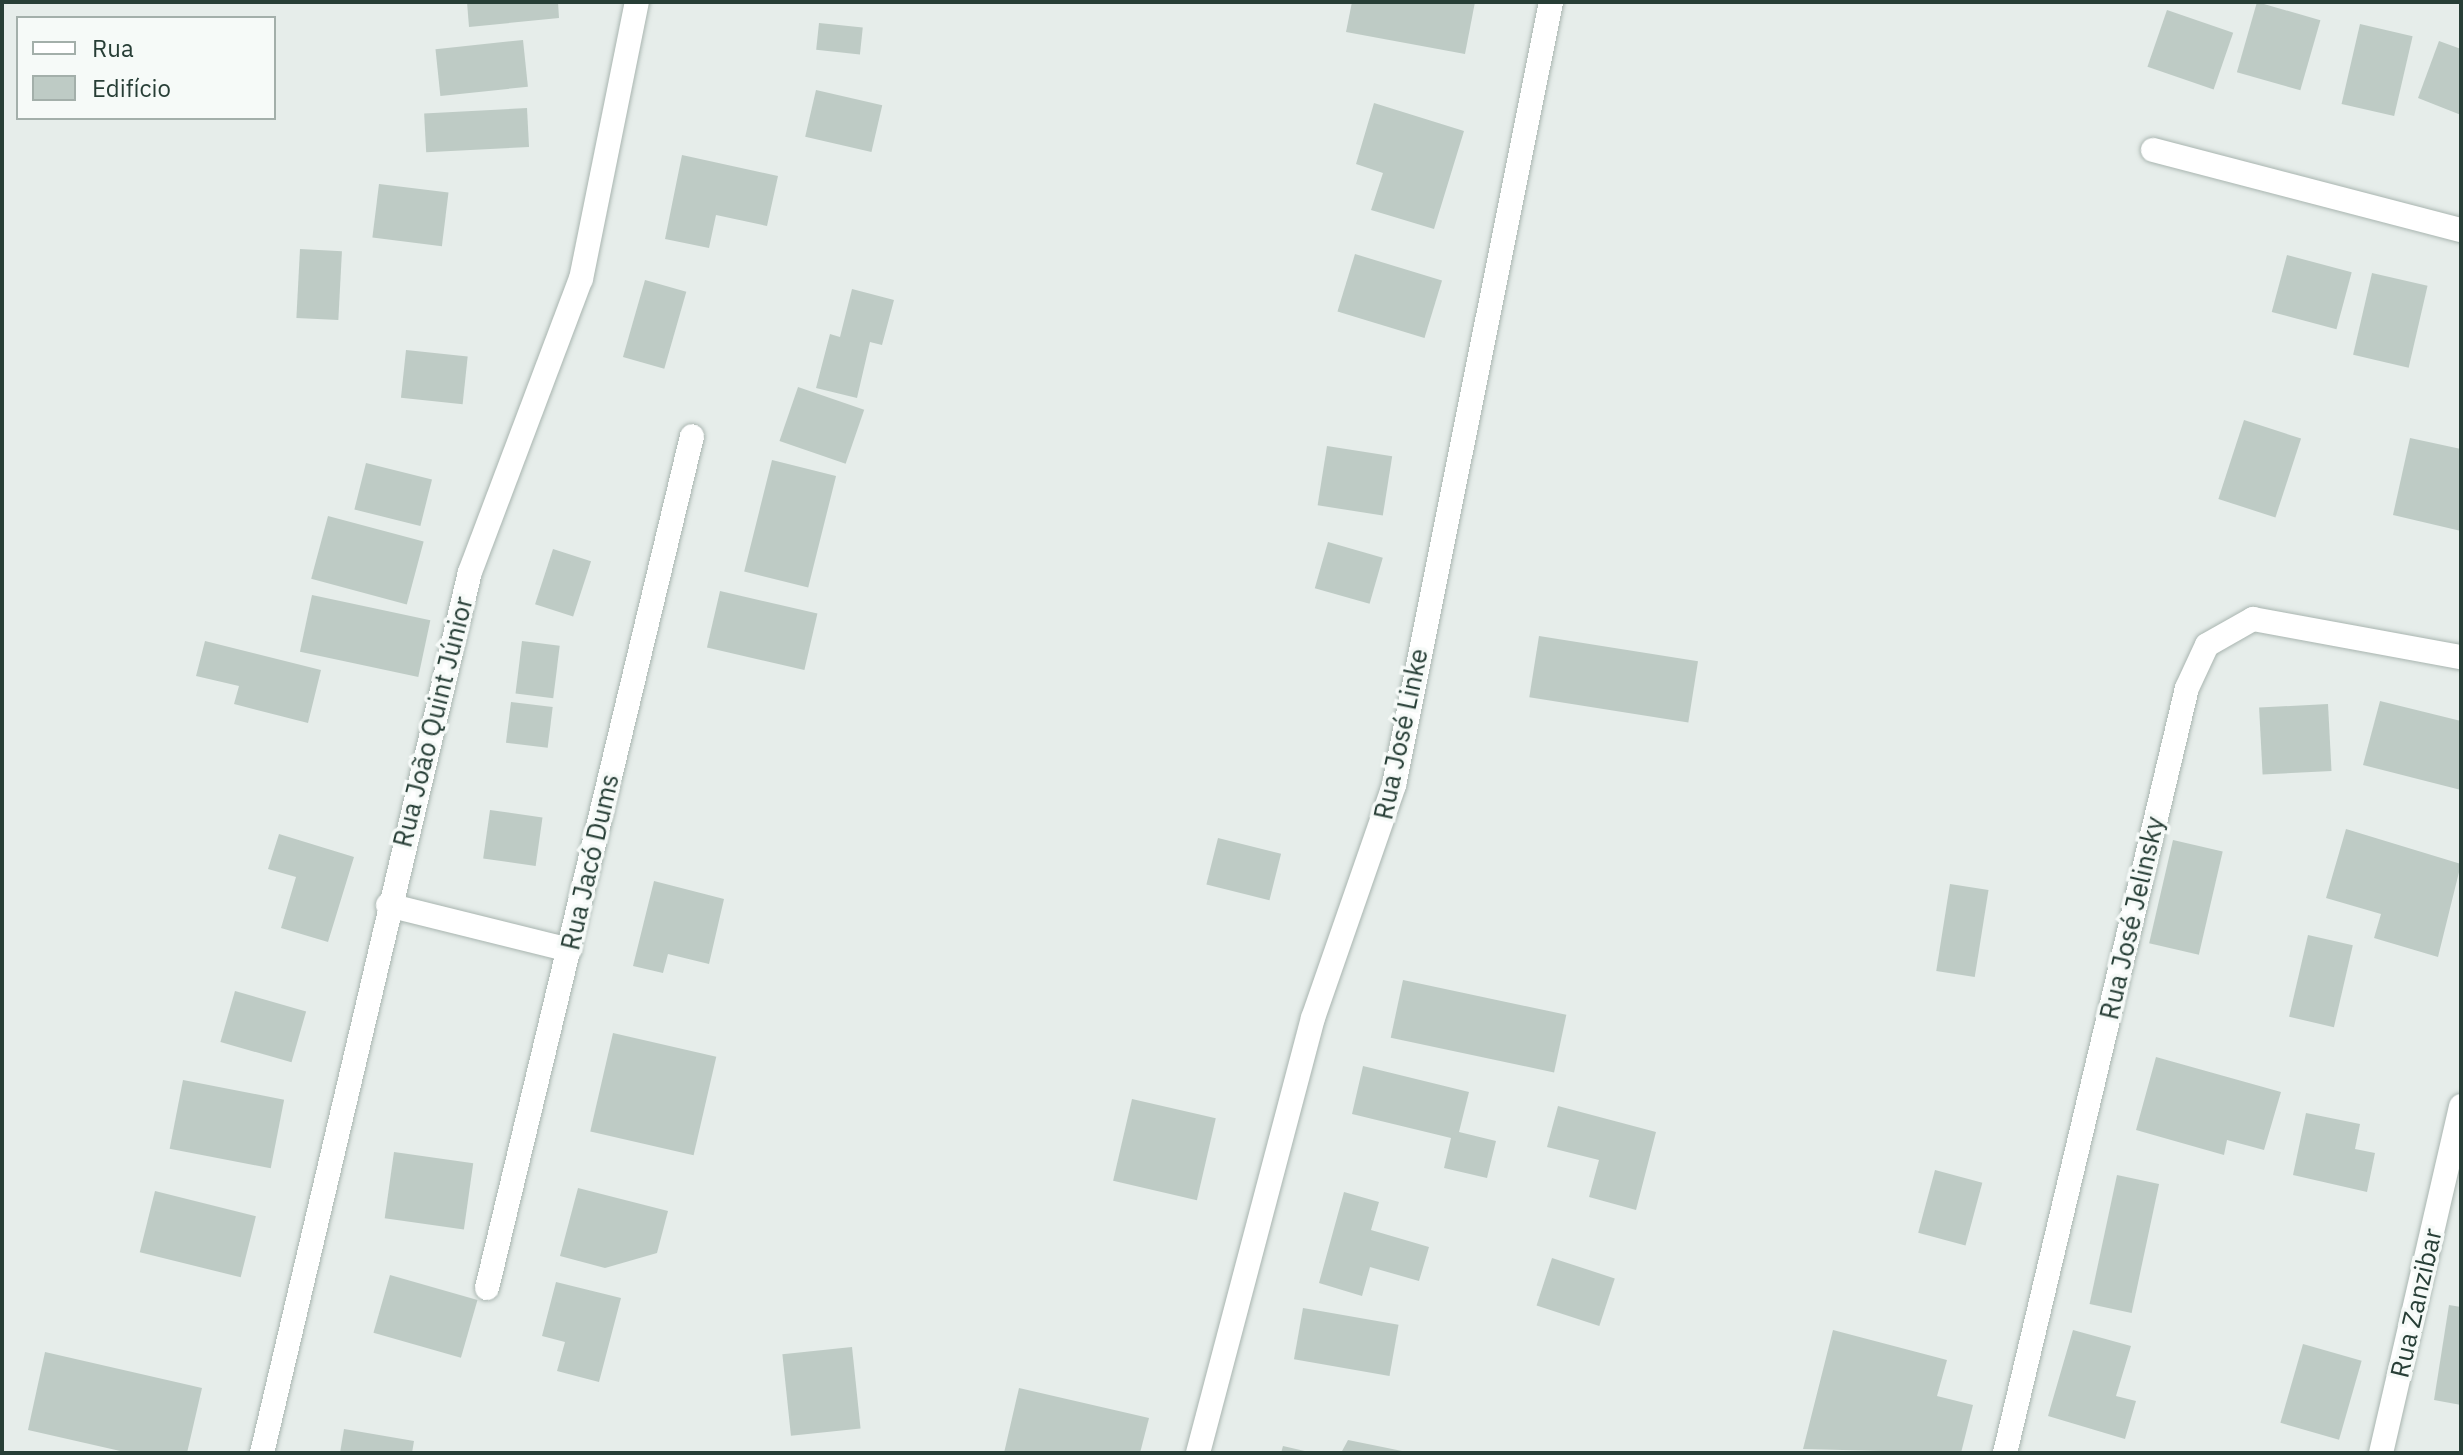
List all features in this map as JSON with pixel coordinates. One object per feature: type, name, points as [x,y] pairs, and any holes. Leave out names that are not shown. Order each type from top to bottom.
[{"type":"street","name":"Rua João Quint Júnior","points":[[262,1453],[388,905],[470,572],[593,234],[637,2]]},
{"type":"street","name":"Rua José Linke","points":[[1198,1453],[1313,1018],[1394,785],[1551,2]]},
{"type":"street","points":[[2153,150],[2461,230]]},
{"type":"street","name":"Rua Jacó Dums","points":[[487,1288],[692,436]]},
{"type":"street","name":"Rua José Jelinsky","points":[[2005,1453],[2187,688],[2207,645],[2253,619],[2461,657]]},
{"type":"street","points":[[388,905],[570,950]]},
{"type":"street","name":"Rua Zanzibar","points":[[2381,1453],[2461,1106]]},
{"type":"building","points":[[467,2],[558,2],[559,18],[469,27]]},
{"type":"building","points":[[1352,2],[1475,2],[1465,54],[1346,32]]},
{"type":"building","points":[[2257,2],[2320,20],[2300,90],[2237,72]]},
{"type":"building","points":[[2167,10],[2233,33],[2214,90],[2147,67]]},
{"type":"building","points":[[819,23],[863,28],[860,54],[816,50]]},
{"type":"building","points":[[2360,24],[2413,36],[2394,116],[2342,104]]},
{"type":"building","points":[[523,40],[528,87],[440,96],[435,49]]},
{"type":"building","points":[[2439,41],[2461,49],[2461,115],[2418,98]]},
{"type":"building","points":[[816,90],[882,105],[871,152],[805,137]]},
{"type":"building","points":[[1374,103],[1464,131],[1434,229],[1371,210],[1383,173],[1356,164]]},
{"type":"building","points":[[527,108],[529,147],[426,152],[424,113]]},
{"type":"building","points":[[682,155],[778,176],[767,226],[716,215],[709,248],[665,239]]},
{"type":"building","points":[[379,184],[448,193],[442,246],[372,238]]},
{"type":"building","points":[[300,249],[342,251],[338,320],[296,318]]},
{"type":"building","points":[[1355,254],[1442,281],[1424,338],[1337,311]]},
{"type":"building","points":[[2287,255],[2352,272],[2336,329],[2272,312]]},
{"type":"building","points":[[2372,273],[2428,286],[2409,368],[2353,355]]},
{"type":"building","points":[[645,280],[686,292],[664,369],[623,357]]},
{"type":"building","points":[[852,289],[894,300],[882,345],[870,342],[857,398],[816,388],[830,334],[840,337]]},
{"type":"building","points":[[406,350],[468,356],[463,404],[401,398]]},
{"type":"building","points":[[798,387],[864,410],[846,464],[779,441]]},
{"type":"building","points":[[2244,420],[2301,439],[2275,517],[2218,499]]},
{"type":"building","points":[[2410,438],[2461,449],[2461,531],[2393,515]]},
{"type":"building","points":[[1327,446],[1392,456],[1383,516],[1318,505]]},
{"type":"building","points":[[772,460],[836,476],[808,588],[744,572]]},
{"type":"building","points":[[366,463],[432,479],[420,526],[354,510]]},
{"type":"building","points":[[328,516],[424,542],[407,604],[311,579]]},
{"type":"building","points":[[1328,542],[1383,558],[1370,604],[1315,588]]},
{"type":"building","points":[[553,549],[591,561],[573,617],[535,604]]},
{"type":"building","points":[[720,591],[817,613],[804,670],[707,648]]},
{"type":"building","points":[[312,595],[430,620],[418,677],[300,652]]},
{"type":"building","points":[[1539,636],[1698,661],[1688,722],[1529,697]]},
{"type":"building","points":[[205,641],[321,670],[308,723],[234,704],[239,686],[196,676]]},
{"type":"building","points":[[522,641],[560,646],[553,698],[516,694]]},
{"type":"building","points":[[2380,701],[2461,721],[2461,790],[2363,765]]},
{"type":"building","points":[[511,702],[553,707],[548,748],[506,743]]},
{"type":"building","points":[[2328,704],[2332,771],[2263,775],[2259,708]]},
{"type":"building","points":[[490,810],[542,817],[536,866],[483,859]]},
{"type":"building","points":[[2346,829],[2461,864],[2438,957],[2374,938],[2381,914],[2326,898]]},
{"type":"building","points":[[279,834],[354,857],[328,942],[281,928],[296,877],[268,869]]},
{"type":"building","points":[[1218,838],[1281,854],[1269,900],[1206,885]]},
{"type":"building","points":[[2173,840],[2223,851],[2199,955],[2149,943]]},
{"type":"building","points":[[654,881],[724,899],[709,964],[668,954],[663,973],[633,966]]},
{"type":"building","points":[[1950,884],[1989,890],[1975,977],[1936,971]]},
{"type":"building","points":[[2308,935],[2353,945],[2334,1027],[2289,1017]]},
{"type":"building","points":[[1403,980],[1566,1015],[1554,1072],[1391,1038]]},
{"type":"building","points":[[235,991],[306,1011],[292,1062],[220,1042]]},
{"type":"building","points":[[613,1033],[716,1057],[694,1155],[590,1131]]},
{"type":"building","points":[[2156,1057],[2281,1092],[2264,1150],[2227,1140],[2224,1155],[2136,1130]]},
{"type":"building","points":[[1363,1066],[1469,1092],[1459,1132],[1496,1141],[1487,1178],[1444,1168],[1451,1138],[1352,1114]]},
{"type":"building","points":[[183,1080],[284,1100],[271,1168],[170,1149]]},
{"type":"building","points":[[1132,1099],[1216,1118],[1197,1200],[1113,1181]]},
{"type":"building","points":[[1558,1106],[1656,1132],[1636,1210],[1589,1197],[1599,1160],[1547,1147]]},
{"type":"building","points":[[2306,1113],[2360,1124],[2355,1149],[2375,1153],[2367,1192],[2293,1175]]},
{"type":"building","points":[[394,1152],[473,1163],[464,1229],[385,1218]]},
{"type":"building","points":[[1935,1170],[1982,1183],[1966,1245],[1918,1233]]},
{"type":"building","points":[[2117,1175],[2159,1184],[2132,1313],[2090,1304]]},
{"type":"building","points":[[578,1188],[668,1211],[657,1253],[605,1268],[560,1256]]},
{"type":"building","points":[[155,1191],[256,1216],[241,1277],[140,1252]]},
{"type":"building","points":[[1344,1192],[1379,1202],[1371,1230],[1429,1247],[1419,1281],[1370,1267],[1362,1296],[1319,1283]]},
{"type":"building","points":[[1552,1258],[1615,1278],[1599,1326],[1537,1306]]},
{"type":"building","points":[[390,1275],[477,1300],[461,1358],[373,1333]]},
{"type":"building","points":[[556,1282],[621,1298],[599,1382],[557,1371],[565,1342],[542,1336]]},
{"type":"building","points":[[2449,1305],[2461,1307],[2461,1405],[2434,1400]]},
{"type":"building","points":[[1303,1308],[1399,1325],[1389,1376],[1294,1359]]},
{"type":"building","points":[[1833,1330],[1947,1360],[1937,1396],[1973,1405],[1961,1453],[1803,1449]]},
{"type":"building","points":[[2073,1330],[2131,1346],[2116,1396],[2136,1401],[2125,1439],[2048,1416]]},
{"type":"building","points":[[2303,1344],[2362,1361],[2339,1440],[2280,1423]]},
{"type":"building","points":[[852,1347],[861,1429],[791,1436],[782,1354]]},
{"type":"building","points":[[45,1352],[202,1388],[187,1453],[129,1453],[28,1430]]},
{"type":"building","points":[[1019,1388],[1149,1418],[1140,1453],[1004,1453]]},
{"type":"building","points":[[344,1429],[414,1441],[412,1453],[340,1453]]},
{"type":"building","points":[[1348,1440],[1407,1452],[1407,1453],[1341,1453]]},
{"type":"building","points":[[1283,1446],[1309,1452],[1281,1453]]}]
